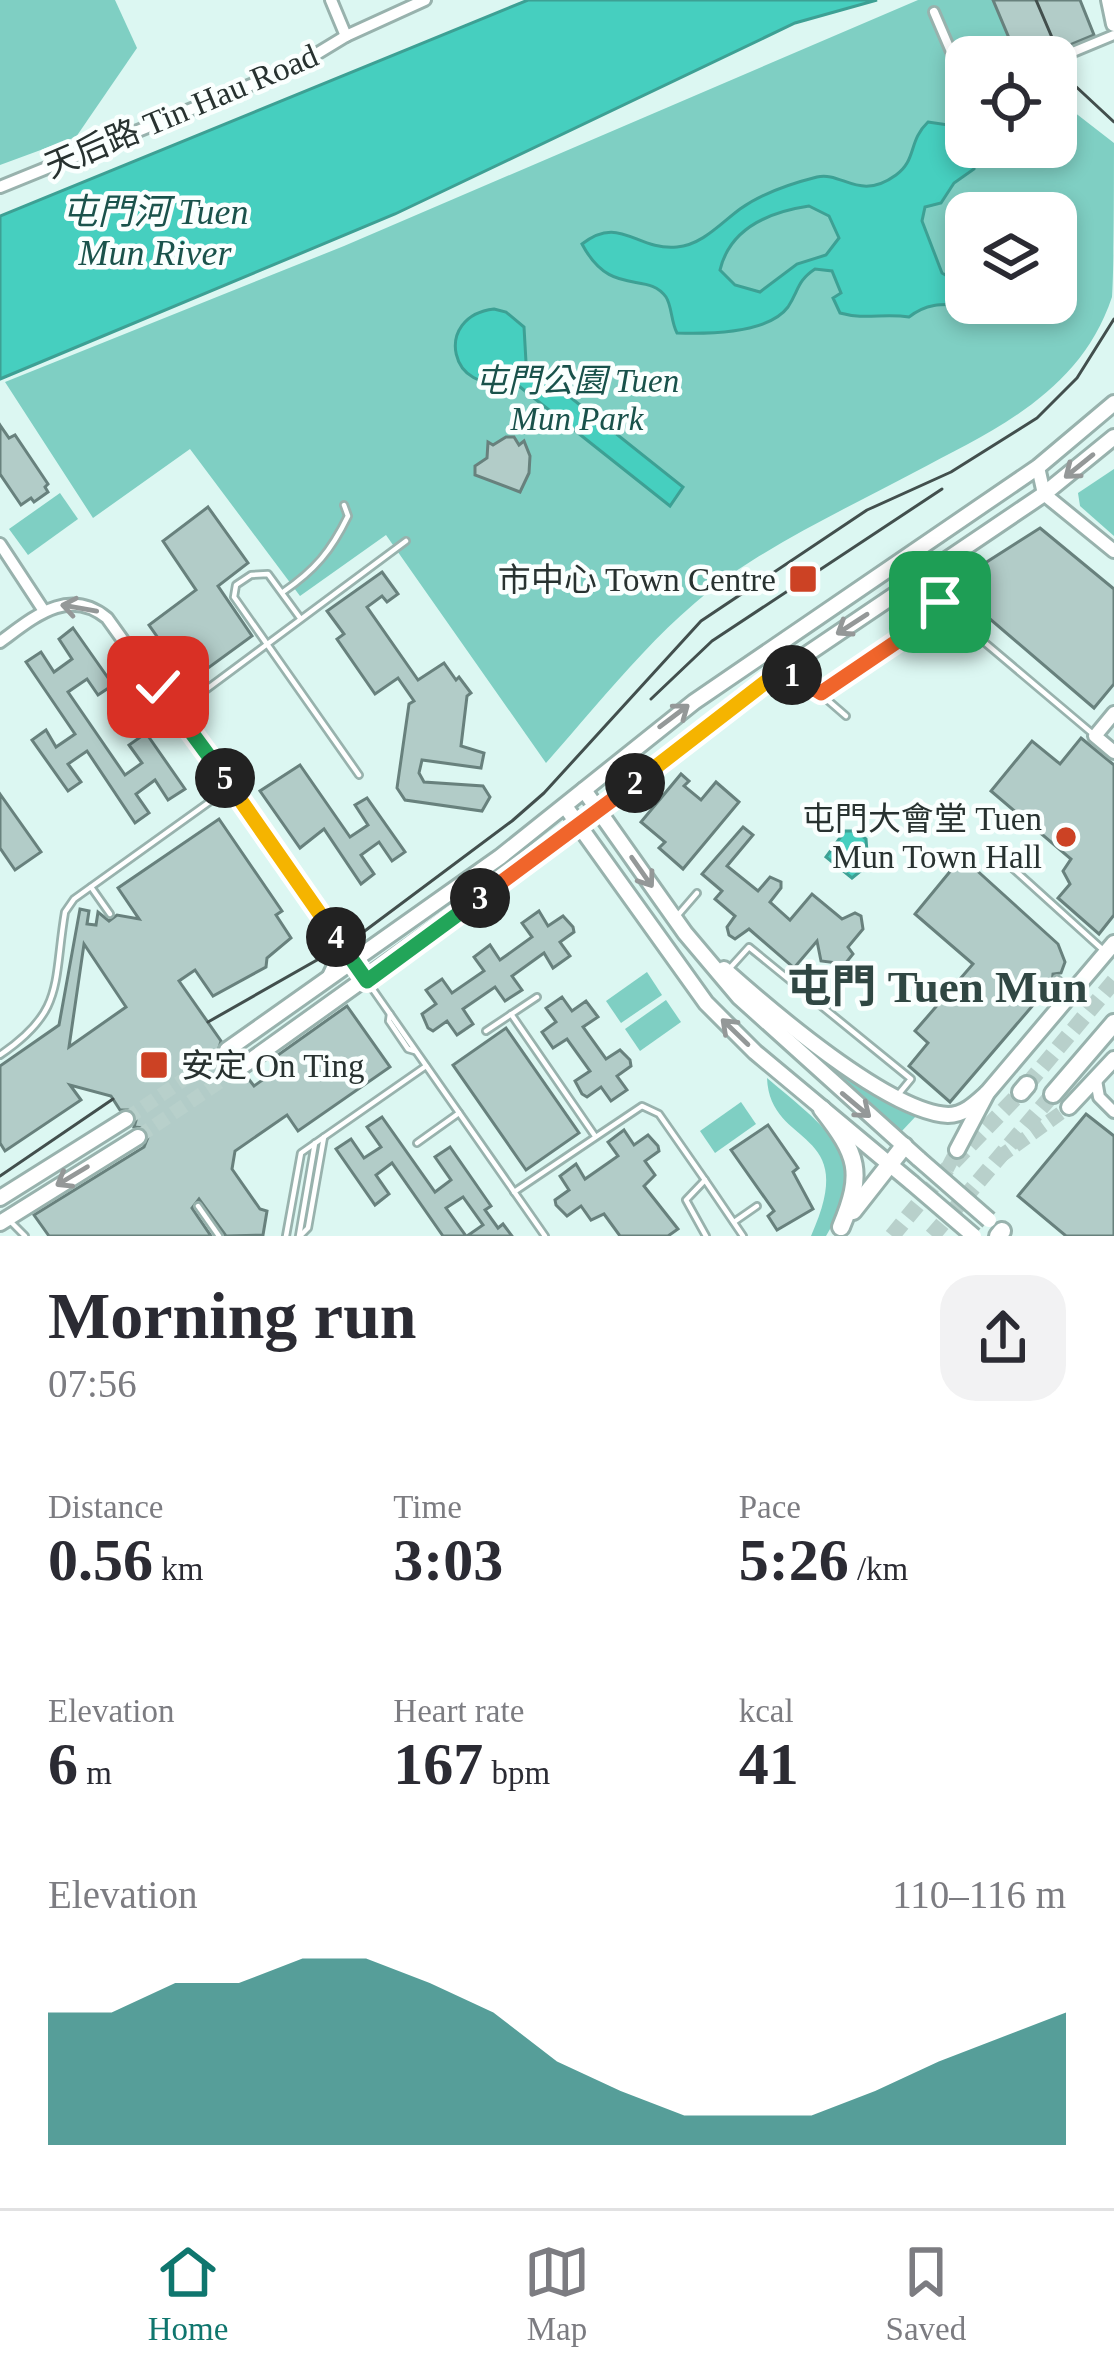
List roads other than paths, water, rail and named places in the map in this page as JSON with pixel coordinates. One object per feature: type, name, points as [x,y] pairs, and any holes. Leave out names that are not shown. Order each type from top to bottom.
[{"type":"highway","points":[[1053,1094],[1114,1023]]},
{"type":"highway","points":[[823,1109],[850,1147],[856,1168],[855,1189],[838,1231]]},
{"type":"highway","points":[[838,1231],[911,1152]]},
{"type":"main road","points":[[1104,3],[1114,24]]},
{"type":"main road","points":[[227,1050],[565,806],[726,679],[1038,467],[1114,403]]},
{"type":"main road","points":[[240,1068],[599,812],[776,674],[1044,494],[1114,437]]},
{"type":"main road","points":[[584,790],[685,933],[774,1032],[999,1231]]},
{"type":"main road","points":[[565,806],[706,1003],[974,1236]]},
{"type":"main road","points":[[685,933],[806,1037],[897,1096],[947,1115],[964,1111],[987,1093],[1110,948]]},
{"type":"main road","points":[[1069,1107],[1114,1059]]},
{"type":"main road","points":[[956,1150],[987,1093]]},
{"type":"main road","points":[[2,1213],[126,1120]]},
{"type":"main road","points":[[2,1213],[137,1136]]},
{"type":"street","points":[[331,0],[346,36]]},
{"type":"street","name":"天后路 Tin Hau Road","points":[[0,187],[296,67],[346,36],[425,0]]},
{"type":"street","points":[[934,12],[945,38]]},
{"type":"street","points":[[1077,50],[1114,35]]},
{"type":"street","points":[[1038,467],[1044,494],[1114,551]]},
{"type":"street","points":[[0,544],[44,611]]},
{"type":"street","points":[[0,642],[44,611],[67,603],[98,611],[231,786],[367,981]]},
{"type":"street","points":[[1114,713],[1095,736],[1114,752]]},
{"type":"street","points":[[323,983],[335,961],[336,937]]},
{"type":"street","points":[[1096,1080],[1099,1096],[1114,1112]]},
{"type":"lane","points":[[282,593],[315,570],[330,552],[348,516],[344,505]]},
{"type":"lane","points":[[176,712],[406,541]]},
{"type":"lane","points":[[942,565],[936,584],[945,609],[1095,736]]},
{"type":"lane","points":[[300,618],[268,574],[251,575],[236,586],[234,598],[359,775]]},
{"type":"lane","points":[[821,693],[945,609]]},
{"type":"lane","points":[[776,674],[798,677],[846,716]]},
{"type":"lane","points":[[120,714],[158,687]]},
{"type":"lane","points":[[0,1054],[35,1030],[49,1012],[65,912],[74,899],[231,786]]},
{"type":"lane","points":[[1008,865],[1110,948]]},
{"type":"lane","points":[[91,887],[110,914]]},
{"type":"lane","points":[[675,919],[697,892]]},
{"type":"lane","points":[[727,972],[749,946],[911,1079],[897,1096]]},
{"type":"lane","points":[[1058,979],[1073,992]]},
{"type":"lane","points":[[367,981],[408,1048],[416,1051],[545,1236]]},
{"type":"lane","points":[[486,1031],[537,997]]},
{"type":"lane","points":[[511,1014],[596,1136]]},
{"type":"lane","points":[[286,1236],[301,1153],[426,1066]]},
{"type":"lane","points":[[514,1192],[638,1107],[652,1108],[743,1236]]},
{"type":"lane","points":[[417,1143],[459,1114]]},
{"type":"lane","points":[[300,1236],[308,1228],[324,1137]]},
{"type":"lane","points":[[300,1236],[315,1143]]},
{"type":"lane","points":[[706,1180],[686,1200],[706,1236]]},
{"type":"lane","points":[[198,1206],[219,1236]]},
{"type":"lane","points":[[734,1222],[757,1206]]},
{"type":"lane","points":[[2,1213],[13,1236]]},
{"type":"lane","points":[[2,1213],[25,1236]]},
{"type":"water","name":"屯門河 Tuen Mun River","points":[[528,0],[877,0],[795,23],[395,214],[0,379],[0,216]]},
{"type":"water","points":[[928,122],[945,124],[945,168],[974,168],[945,192],[941,203],[925,207],[922,221],[945,275],[945,305],[909,317],[840,313],[833,298],[841,293],[832,271],[815,269],[801,282],[788,307],[767,323],[737,330],[677,333],[668,301],[658,289],[605,272],[582,244],[607,232],[677,247],[703,238],[748,204],[798,182],[826,176],[861,186],[883,183],[907,163]],"holes":[[[809,206],[829,216],[839,238],[826,255],[797,264],[760,292],[735,285],[720,270],[742,233],[780,213]]]},
{"type":"water","points":[[494,309],[506,312],[524,327],[526,362],[683,487],[670,506],[510,379],[490,382],[473,377],[462,367],[456,339],[462,326],[474,315]]},
{"type":"water","points":[[845,831],[856,831],[866,839],[868,865],[852,878],[826,857]]},
{"type":"tunnel","points":[[1027,1085],[1114,981]]},
{"type":"tunnel","points":[[126,1119],[227,1050]]},
{"type":"tunnel","points":[[138,1137],[240,1068]]},
{"type":"tunnel","points":[[892,1236],[947,1169],[1021,1092]]},
{"type":"tunnel","points":[[932,1236],[1053,1094]]},
{"type":"tunnel","points":[[998,1158],[1069,1107]]},
{"type":"tunnel","points":[[947,1169],[957,1150]]},
{"type":"tram line","points":[[1036,0],[1071,82],[1114,122]]},
{"type":"tram line","points":[[208,1022],[354,939],[512,821],[544,793],[701,621],[867,510],[951,472],[1037,418],[1077,378],[1114,319]]},
{"type":"tram line","points":[[651,699],[712,641],[942,489]]},
{"type":"tram line","points":[[0,1176],[113,1099]]},
{"type":"place","name":"市中心 Town Centre","points":[[803,579]]},
{"type":"place","name":"屯門大會堂 Tuen Mun Town Hall","points":[[1066,837]]},
{"type":"place","name":"安定 On Ting","points":[[154,1065]]},
{"type":"district","name":"屯門 Tuen Mun","points":[[937,986]]},
{"type":"park label","name":"屯門公園 Tuen Mun Park","points":[[577,399]]}]
